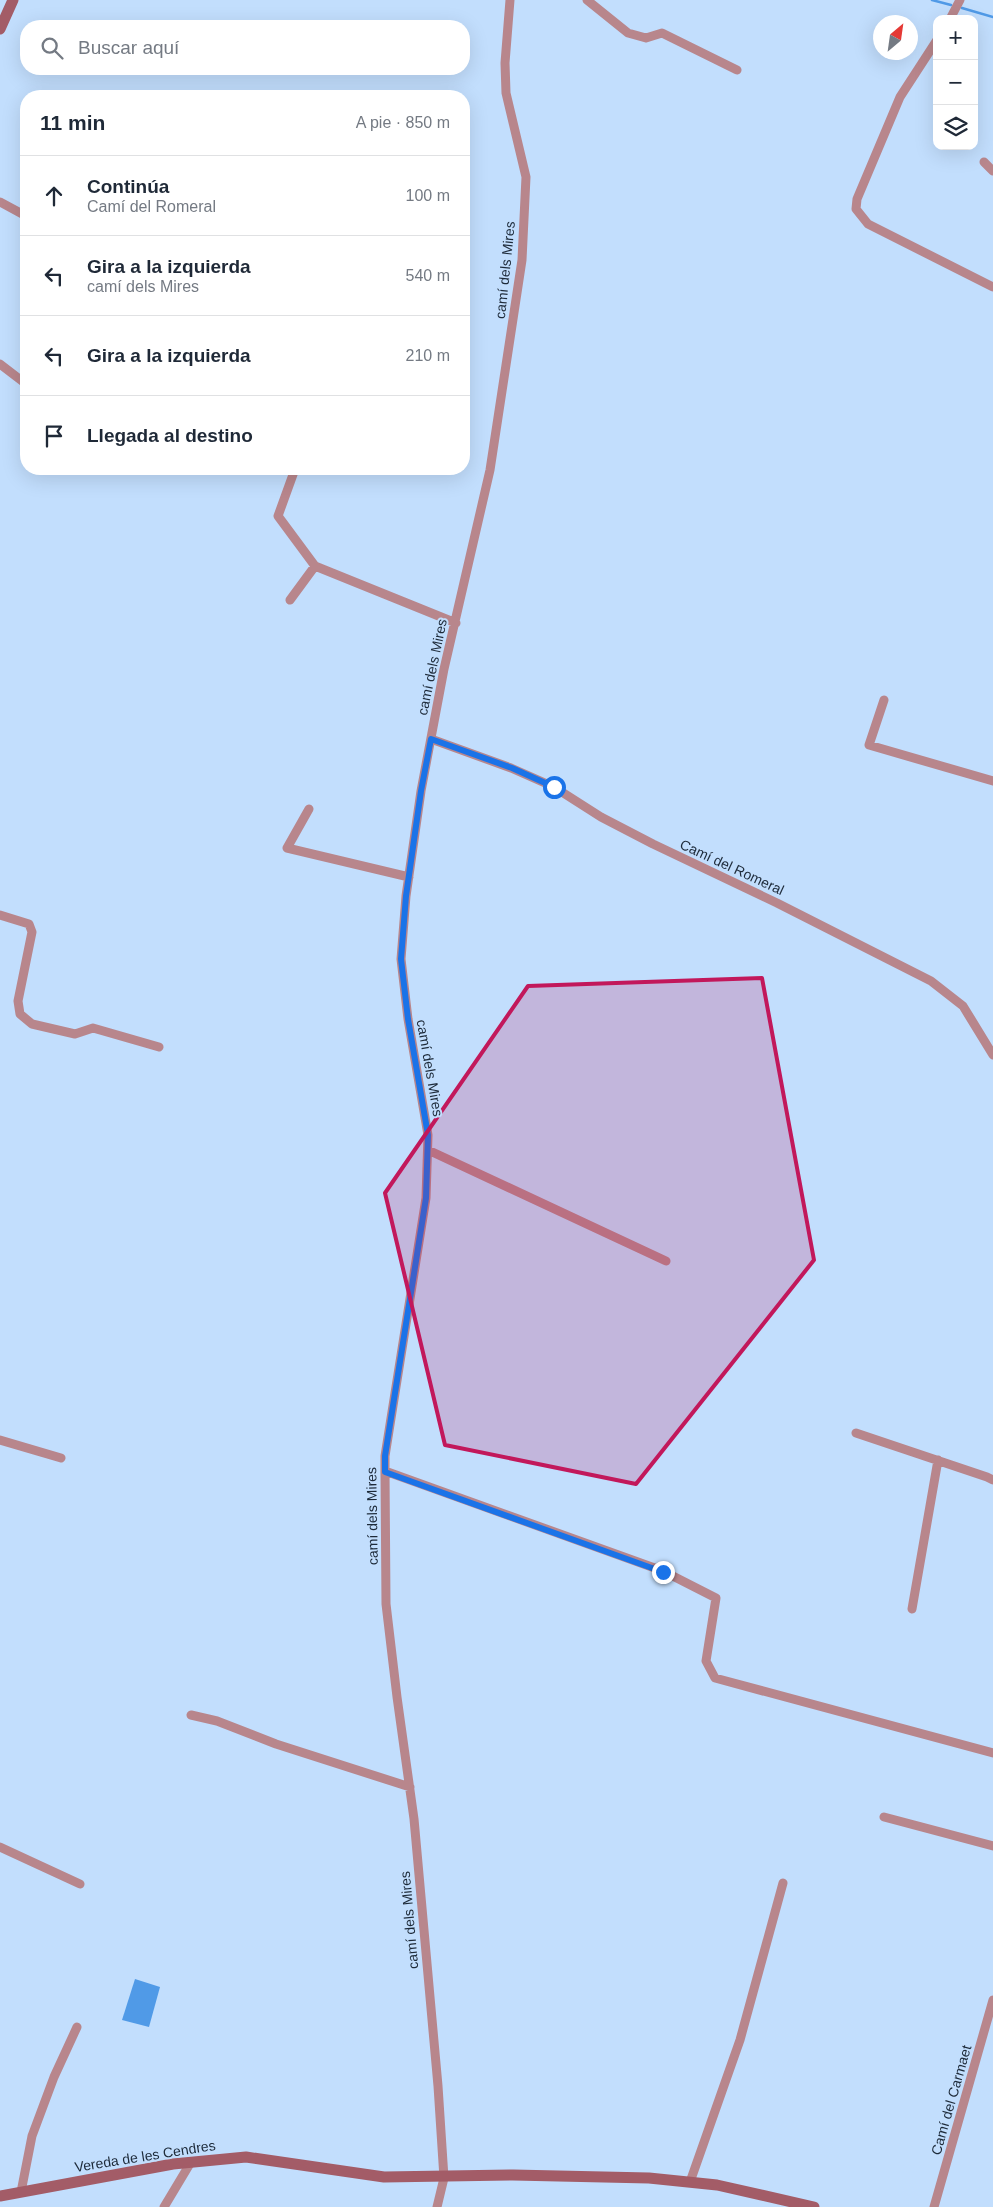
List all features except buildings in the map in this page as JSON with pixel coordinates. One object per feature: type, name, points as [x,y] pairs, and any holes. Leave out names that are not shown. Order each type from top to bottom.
[{"type":"main road","points":[[0,28],[13,0]]},
{"type":"main road","name":"Vereda de les Cendres","points":[[0,2196],[191,2162],[246,2157],[384,2177],[533,2176],[648,2178],[716,2185],[814,2207]]},
{"type":"street","name":"camí dels Mires","points":[[437,2207],[444,2178],[414,1819],[386,1604],[385,1456],[426,1198],[428,1150],[428,1135],[408,1019],[401,959],[409,877],[421,791],[490,470],[522,260],[526,177],[506,93],[505,63],[510,0]]},
{"type":"street","points":[[587,0],[628,33],[646,38],[662,33],[737,70]]},
{"type":"street","points":[[952,15],[960,0]]},
{"type":"street","points":[[933,46],[900,97],[857,199],[856,209],[868,224],[993,287]]},
{"type":"street","points":[[984,162],[993,171]]},
{"type":"street","points":[[0,202],[20,213]]},
{"type":"street","points":[[0,364],[20,379]]},
{"type":"street","points":[[293,475],[278,516],[315,566],[456,623]]},
{"type":"street","points":[[290,600],[315,566]]},
{"type":"street","points":[[884,700],[869,746],[993,781]]},
{"type":"street","name":"Camí del Romeral","points":[[431,739],[512,768],[554,787],[601,817],[653,844],[777,903],[931,981],[963,1006],[993,1056]]},
{"type":"street","points":[[309,809],[287,848],[409,877]]},
{"type":"street","points":[[0,916],[29,924],[32,932],[18,1001],[20,1014],[32,1024],[75,1034],[93,1028],[159,1047]]},
{"type":"street","points":[[428,1150],[666,1261]]},
{"type":"street","points":[[856,1433],[993,1480]]},
{"type":"street","points":[[0,1440],[62,1458]]},
{"type":"street","points":[[912,1609],[938,1460]]},
{"type":"street","points":[[385,1472],[663,1572],[716,1598],[706,1661],[715,1678],[993,1753]]},
{"type":"street","points":[[191,1715],[218,1721],[276,1744],[410,1787]]},
{"type":"street","points":[[884,1817],[993,1846]]},
{"type":"street","points":[[0,1848],[80,1884]]},
{"type":"street","points":[[690,2182],[740,2040],[783,1882]]},
{"type":"street","name":"Camí del Carmaet","points":[[934,2207],[991,2013],[993,2000]]},
{"type":"street","points":[[21,2192],[32,2136],[54,2077],[77,2027]]},
{"type":"street","points":[[164,2207],[191,2162]]},
{"type":"highlighted area","points":[[762,978],[814,1260],[636,1484],[445,1445],[385,1193],[528,986]]},
{"type":"water","points":[[135,1979],[160,1987],[149,2027],[122,2020]]},
{"type":"waterway","points":[[932,0],[951,5]]},
{"type":"waterway","points":[[962,8],[993,17]]},
{"type":"route","points":[[554,787],[512,768],[431,739],[421,791],[406,896],[401,959],[408,1019],[428,1135],[428,1174],[426,1198],[385,1456],[385,1472],[663,1572]]}]
